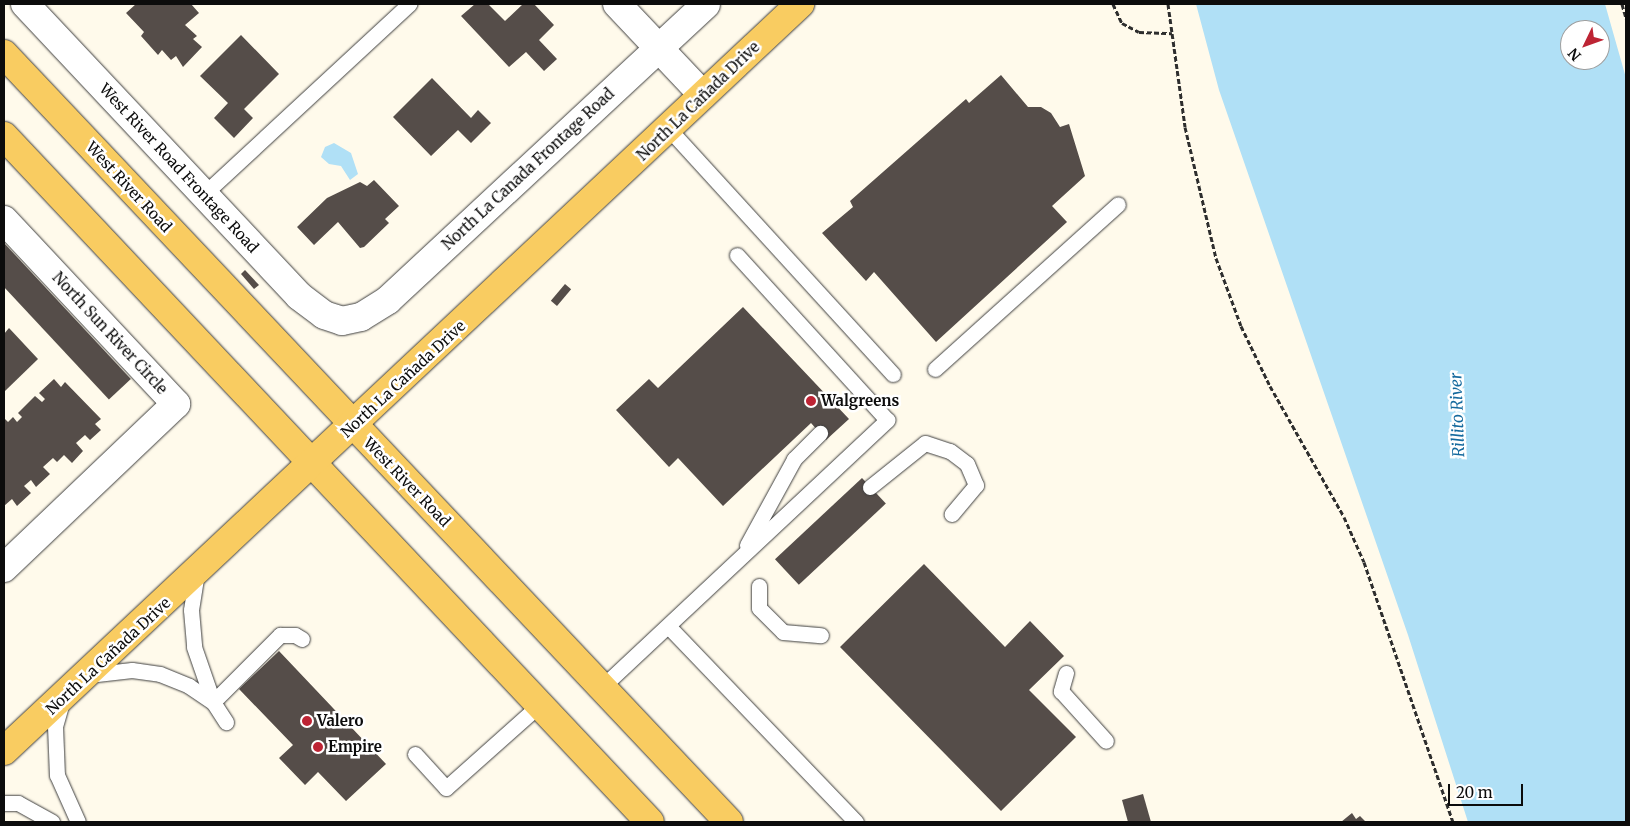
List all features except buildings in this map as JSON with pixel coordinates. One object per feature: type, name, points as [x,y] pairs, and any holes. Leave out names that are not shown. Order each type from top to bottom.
[{"type":"main road","name":"North La Cañada Drive","points":[[4,751],[88,675],[800,4]]},
{"type":"main road","name":"West River Road","points":[[4,54],[353,426],[729,822]]},
{"type":"main road","points":[[4,136],[650,822]]},
{"type":"street","name":"West River Road Frontage Road","points":[[25,4],[299,296],[324,315],[342,321]]},
{"type":"street","points":[[617,4],[703,95]]},
{"type":"street","name":"North La Canada Frontage Road","points":[[342,321],[361,317],[388,300],[706,4]]},
{"type":"street","name":"North Sun River Circle","points":[[4,220],[176,404],[4,568]]},
{"type":"lane","points":[[204,194],[408,4]]},
{"type":"lane","points":[[669,129],[893,374]]},
{"type":"lane","points":[[935,369],[1118,204]]},
{"type":"lane","points":[[602,687],[669,627],[887,420],[737,255]]},
{"type":"lane","points":[[741,558],[794,458],[820,433]]},
{"type":"lane","points":[[870,487],[924,444],[950,451],[967,464],[976,485],[952,514]]},
{"type":"lane","points":[[196,572],[191,631],[195,652],[213,702],[226,722]]},
{"type":"lane","points":[[760,586],[759,608],[782,632],[821,635]]},
{"type":"lane","points":[[669,627],[856,822]]},
{"type":"lane","points":[[213,702],[280,635],[294,635],[302,639]]},
{"type":"lane","points":[[88,675],[132,670],[160,674],[189,686],[213,702]]},
{"type":"lane","points":[[1066,673],[1061,690],[1106,741]]},
{"type":"lane","points":[[64,697],[55,726],[57,775],[78,822]]},
{"type":"lane","points":[[415,754],[446,788],[539,704]]},
{"type":"lane","points":[[4,803],[18,803],[52,822]]},
{"type":"path","points":[[1113,4],[1122,23],[1139,32],[1172,33]]},
{"type":"path","points":[[1168,4],[1185,127],[1216,258],[1241,326],[1270,386],[1344,516],[1364,562],[1453,822]]},
{"type":"path","points":[[1622,4],[1626,18]]},
{"type":"water","name":"Rillito River","points":[[1196,4],[1605,4],[1610,20],[1560,20],[1560,70],[1610,70],[1610,22],[1626,78],[1626,822],[1468,822],[1408,635],[1219,90]]},
{"type":"water","points":[[334,143],[351,153],[358,174],[350,180],[341,166],[329,164],[321,157],[325,147]]},
{"type":"place","name":"Walgreens","points":[[811,401]]},
{"type":"place","name":"Valero","points":[[307,721]]},
{"type":"place","name":"Empire","points":[[318,747]]}]
